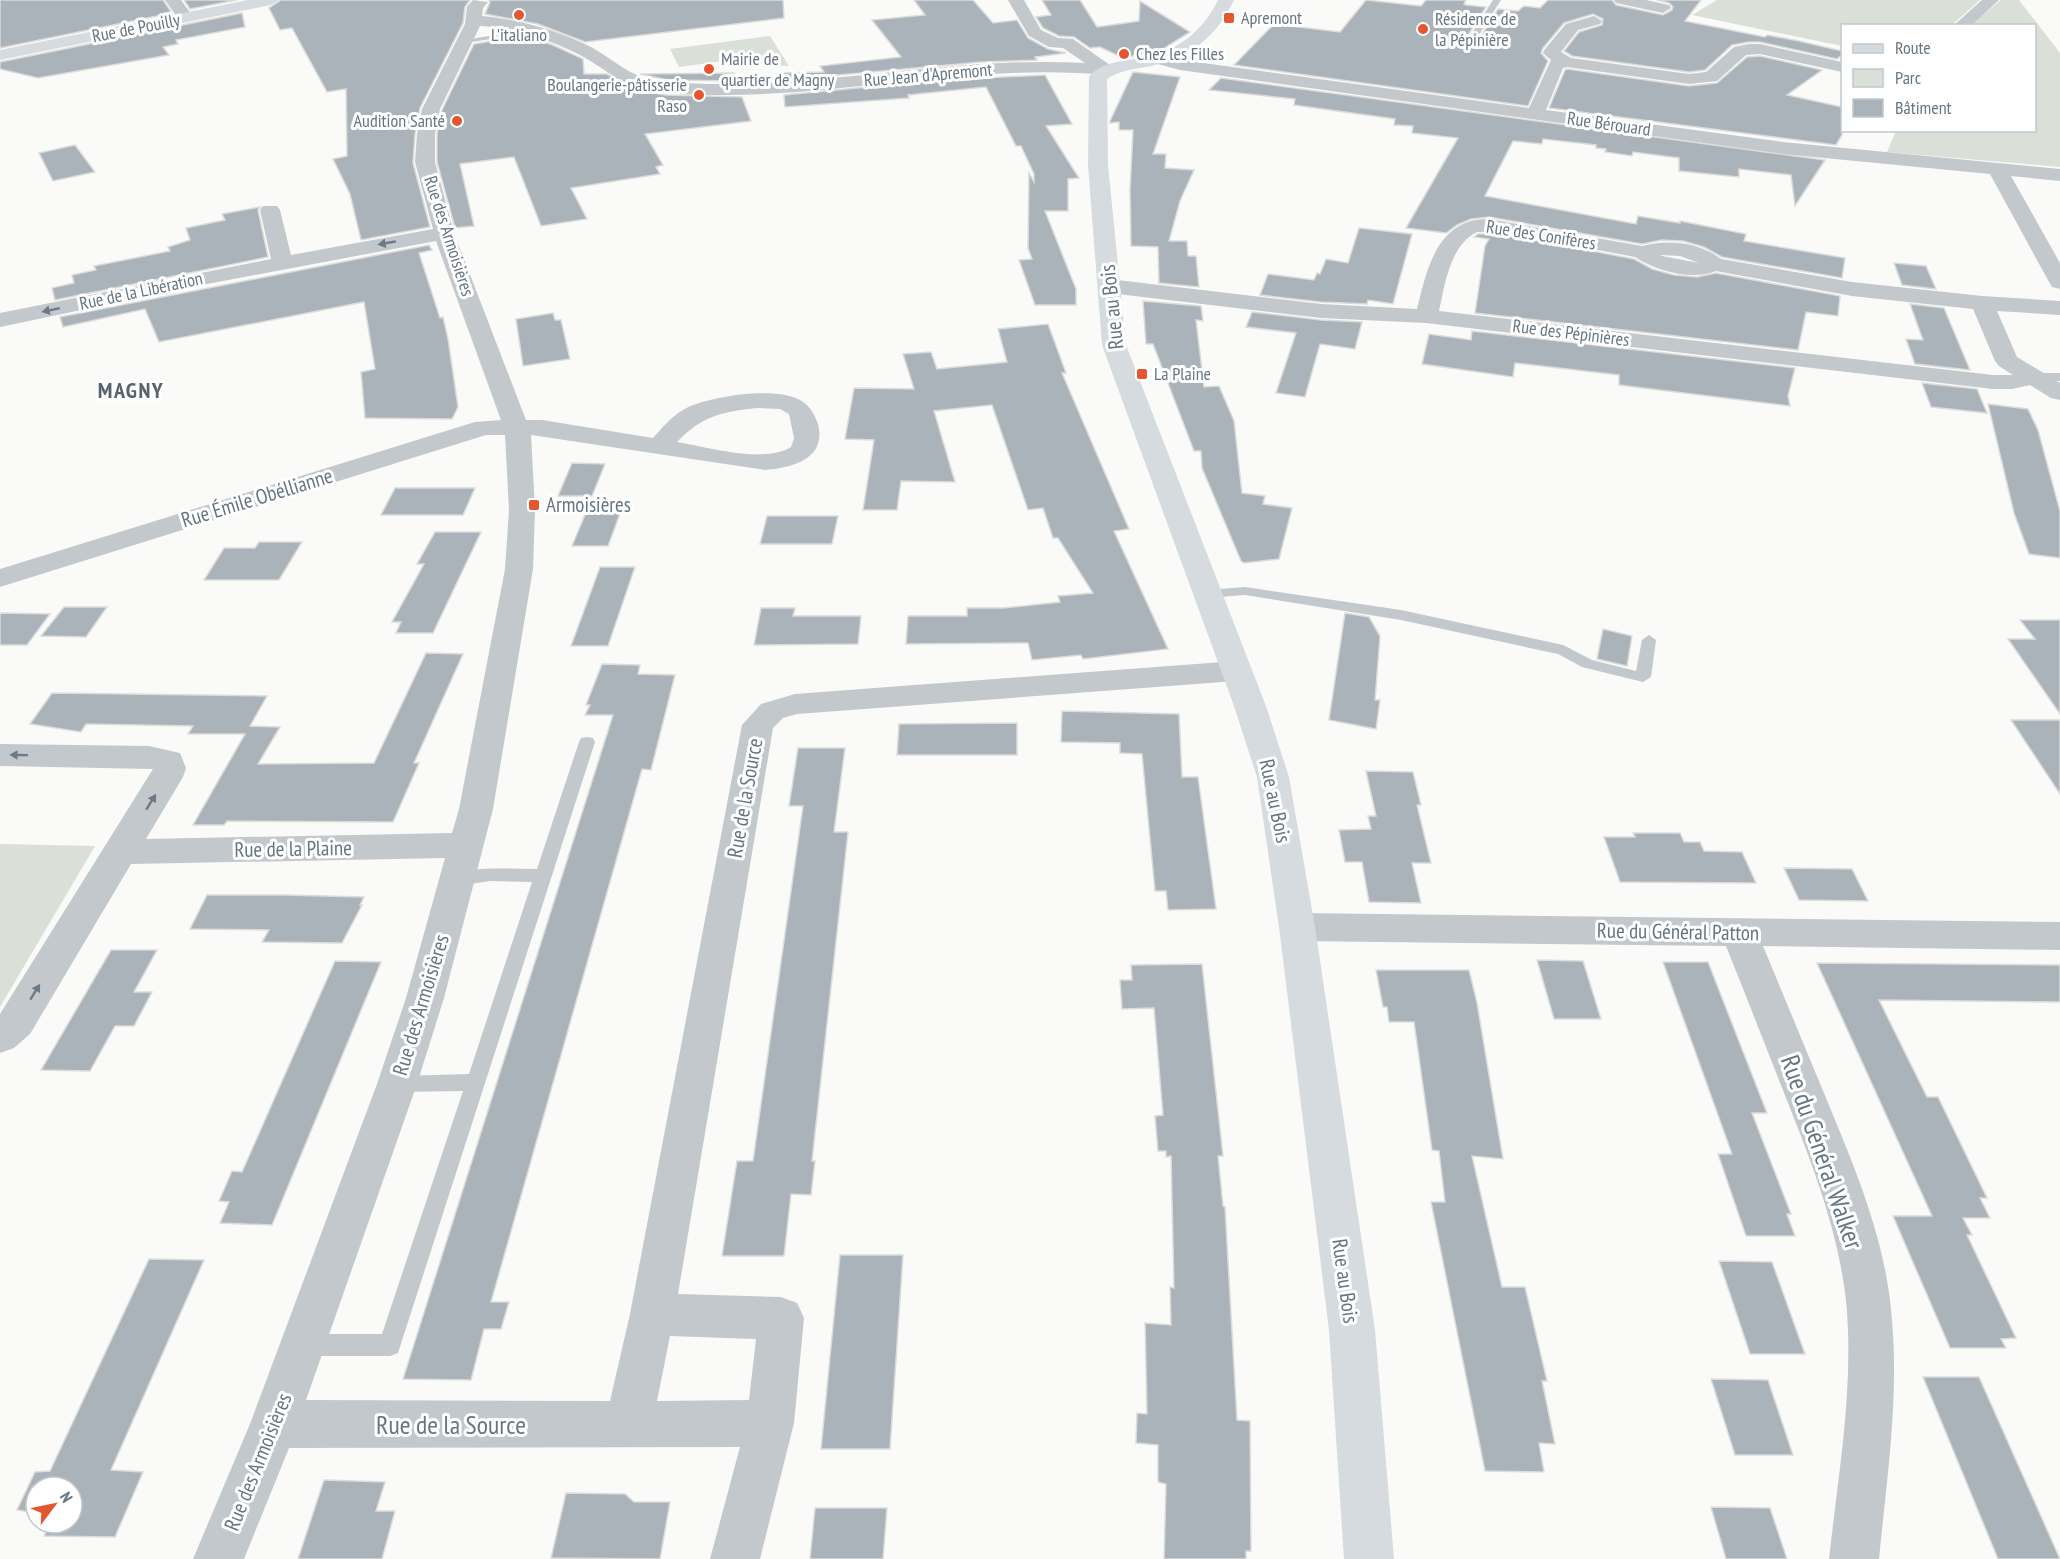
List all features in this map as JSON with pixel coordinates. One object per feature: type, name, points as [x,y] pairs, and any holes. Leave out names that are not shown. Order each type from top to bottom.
[{"type":"main road","name":"Rue de Pouilly","points":[[0,55],[272,0]]},
{"type":"main road","points":[[1108,70],[1160,59],[1184,50],[1203,36],[1217,19],[1226,0]]},
{"type":"main road","name":"Rue au Bois","points":[[1108,70],[1098,76],[1098,165],[1114,345],[1236,671],[1273,777],[1297,927],[1352,1329],[1369,1559]]},
{"type":"street","points":[[173,0],[186,18]]},
{"type":"street","points":[[471,8],[497,0]]},
{"type":"street","points":[[1016,0],[1035,33],[1055,43],[1068,43],[1108,70]]},
{"type":"street","points":[[1622,0],[1663,8]]},
{"type":"street","points":[[1963,24],[1991,0]]},
{"type":"street","name":"Rue Jean d'Apremont","points":[[471,8],[500,22],[582,49],[632,81],[674,87],[813,87],[968,70],[1034,67],[1080,67],[1108,70]]},
{"type":"street","name":"Rue des Armoisières","points":[[218,1559],[251,1485],[274,1424],[397,1084],[425,998],[476,809],[519,569],[522,510],[520,443],[444,233],[425,162],[426,134],[431,109],[464,44],[471,8]]},
{"type":"street","points":[[1567,62],[1551,53],[1572,27],[1594,21]]},
{"type":"street","points":[[1535,114],[1556,64],[1567,62],[1702,79],[1711,77],[1740,51],[1760,49],[1841,67]]},
{"type":"street","name":"Rue Bérouard","points":[[1160,59],[1180,65],[1783,148],[1869,148],[1996,169],[2060,175]]},
{"type":"street","points":[[1996,169],[2060,282]]},
{"type":"street","points":[[270,210],[282,262]]},
{"type":"street","name":"Rue des Conifères","points":[[1426,316],[1439,264],[1458,236],[1467,228],[1485,225],[1503,226],[1642,252],[1658,247],[1705,255],[1714,264],[1852,289],[1982,303],[2060,308]]},
{"type":"street","name":"Rue de la Libération","points":[[0,320],[282,262],[444,233]]},
{"type":"street","name":"Rue des Pépinières","points":[[1109,286],[1321,311],[1426,316],[1993,382],[2032,377]]},
{"type":"street","points":[[1982,303],[2003,356],[2013,367],[2060,393]]},
{"type":"street","points":[[515,426],[542,428],[658,447],[767,462],[798,454],[805,447],[809,438],[798,409],[788,403],[763,401],[701,411],[687,419],[658,447]]},
{"type":"street","name":"Rue Émile Obéllianne","points":[[0,578],[484,427],[515,426]]},
{"type":"street","name":"Rue de la Source","points":[[628,1425],[651,1314],[758,725],[772,711],[795,704],[1236,671]]},
{"type":"street","points":[[0,755],[149,757],[168,761],[170,768],[167,777],[16,1023],[0,1037]]},
{"type":"street","name":"Rue de la Plaine","points":[[121,852],[461,862]]},
{"type":"street","name":"Rue du Général Patton","points":[[1297,927],[2060,936]]},
{"type":"street","name":"Rue du Général Walker","points":[[1739,933],[1826,1146],[1854,1232],[1863,1276],[1869,1309],[1870,1385],[1854,1559]]},
{"type":"street","points":[[651,1314],[781,1318],[770,1423],[735,1559]]},
{"type":"street","name":"Rue de la Source","points":[[274,1424],[770,1423]]},
{"type":"lane","points":[[1469,44],[1497,0]]},
{"type":"lane","points":[[464,44],[526,31]]},
{"type":"lane","points":[[2032,377],[2060,377]]},
{"type":"lane","points":[[1206,594],[1245,591],[1401,615],[1563,650],[1587,664],[1643,676],[1649,640]]},
{"type":"lane","points":[[303,1345],[390,1344],[587,742]]},
{"type":"lane","points":[[461,862],[490,875],[544,876]]},
{"type":"lane","points":[[397,1084],[476,1082]]},
{"type":"green space","points":[[1717,0],[1980,0],[1953,24],[1841,24],[1841,46],[1692,15]]},
{"type":"green space","points":[[2001,0],[2019,0],[2060,53],[2060,167],[1887,152],[1896,132],[2036,132],[2036,24],[1972,24]]},
{"type":"green space","points":[[770,36],[789,66],[740,64],[737,59],[679,67],[670,49]]},
{"type":"green space","points":[[0,844],[95,846],[0,1007]]},
{"type":"building","points":[[0,0],[163,0],[172,13],[0,48]]},
{"type":"building","points":[[184,0],[237,0],[190,9]]},
{"type":"building","points":[[281,0],[470,0],[465,7],[463,23],[420,108],[415,134],[413,163],[430,227],[361,240],[350,194],[333,159],[347,156],[346,89],[327,92],[292,28],[280,30],[269,8]]},
{"type":"building","points":[[489,0],[783,0],[784,18],[585,42],[538,24],[485,14]]},
{"type":"building","points":[[914,0],[973,0],[993,23],[1017,20],[1028,38],[1048,49],[1066,53],[1035,57],[1037,60],[981,62],[783,80],[783,73],[824,72],[820,66],[901,57],[872,20],[925,15]]},
{"type":"building","points":[[1042,0],[1080,0],[1097,27],[1139,21],[1140,1],[1190,32],[1160,51],[1123,58],[1100,47],[1090,48],[1074,37],[1059,36],[1043,28],[1036,17],[1051,15]]},
{"type":"building","points":[[1366,0],[1421,6],[1426,0],[1466,0],[1464,4],[1466,5],[1486,7],[1463,43],[1466,48],[1474,47],[1498,9],[1518,11],[1524,6],[1540,8],[1548,0],[1612,0],[1616,5],[1663,15],[1673,7],[1669,3],[1657,0],[1701,0],[1685,21],[1765,37],[1767,35],[1799,41],[1841,51],[1841,56],[1837,59],[1760,42],[1749,42],[1732,45],[1705,70],[1689,72],[1572,56],[1564,51],[1579,32],[1602,25],[1603,19],[1593,14],[1564,23],[1543,48],[1541,53],[1548,61],[1528,106],[1234,65],[1274,24],[1340,32]]},
{"type":"building","points":[[242,13],[245,27],[176,40],[178,44],[163,47],[169,55],[38,78],[0,69],[0,62]]},
{"type":"building","points":[[525,36],[553,45],[583,59],[584,74],[607,74],[637,90],[666,95],[742,97],[751,121],[645,134],[663,165],[656,167],[660,174],[571,188],[587,219],[541,226],[514,157],[460,164],[474,226],[455,228],[437,162],[437,134],[442,110],[474,44]]},
{"type":"building","points":[[1760,56],[1822,70],[1787,95],[1841,107],[1842,135],[1836,145],[1549,108],[1567,69],[1689,86],[1717,83],[1747,57]]},
{"type":"building","points":[[1133,72],[1180,77],[1153,154],[1166,154],[1165,168],[1194,170],[1180,201],[1169,241],[1187,241],[1188,256],[1196,256],[1199,287],[1159,283],[1158,247],[1131,246],[1130,190],[1133,130],[1119,130],[1119,122],[1110,123],[1110,121]]},
{"type":"building","points":[[734,73],[737,81],[668,80],[640,74]]},
{"type":"building","points":[[1045,75],[1072,124],[1046,126],[1079,178],[1068,179],[1068,211],[1045,211],[1076,289],[1076,305],[1035,305],[1019,260],[1032,259],[1028,248],[1029,173],[1034,182],[1034,174],[1021,146],[1016,146],[986,87],[908,95],[909,98],[785,107],[784,95],[942,80]]},
{"type":"building","points":[[1221,78],[1825,160],[1795,206],[1791,175],[1739,169],[1739,177],[1679,171],[1679,158],[1633,152],[1632,156],[1605,152],[1606,149],[1596,148],[1596,145],[1543,139],[1542,144],[1513,141],[1485,196],[1636,224],[1638,216],[1680,223],[1680,221],[1746,234],[1744,241],[1845,258],[1842,278],[1722,257],[1704,247],[1683,241],[1662,240],[1642,244],[1489,217],[1471,219],[1446,233],[1406,228],[1458,138],[1412,133],[1413,126],[1394,125],[1395,119],[1294,105],[1295,99],[1209,90]]},
{"type":"building","points":[[75,145],[95,172],[53,181],[39,153]]},
{"type":"building","points":[[260,207],[258,210],[268,257],[55,300],[52,288],[74,283],[72,275],[96,270],[94,266],[170,251],[168,247],[190,240],[186,228],[225,220],[222,214]]},
{"type":"building","points":[[1359,228],[1412,234],[1393,304],[1368,300],[1367,304],[1321,302],[1260,295],[1268,274],[1314,280],[1317,273],[1320,274],[1326,259],[1348,263]]},
{"type":"building","points":[[1478,234],[1503,234],[1634,259],[1652,269],[1674,275],[1697,277],[1716,273],[1840,296],[1838,316],[1806,312],[1798,350],[1475,313],[1485,246],[1489,239],[1474,237]]},
{"type":"building","points":[[429,245],[432,250],[419,253],[440,318],[443,317],[448,339],[458,407],[452,419],[365,418],[361,372],[375,369],[364,302],[159,342],[145,309],[63,327],[60,317]]},
{"type":"building","points":[[1894,263],[1926,266],[1936,289],[1902,285]]},
{"type":"building","points":[[1143,301],[1201,306],[1203,321],[1196,320],[1204,387],[1219,386],[1234,421],[1242,493],[1265,496],[1263,504],[1292,508],[1279,559],[1244,563],[1241,561],[1202,468],[1201,451],[1194,451],[1153,344],[1146,344]]},
{"type":"building","points":[[1910,304],[1944,308],[1970,370],[1915,364],[1906,339],[1923,340]]},
{"type":"building","points":[[1252,312],[1362,322],[1355,349],[1320,344],[1305,397],[1276,393],[1296,333],[1246,327]]},
{"type":"building","points":[[553,313],[555,320],[561,320],[570,359],[523,366],[516,319]]},
{"type":"building","points":[[1048,324],[1066,373],[1062,373],[1129,529],[1114,531],[1168,649],[1083,659],[1081,655],[1032,660],[1028,643],[906,644],[908,616],[967,616],[967,608],[1003,608],[1060,602],[1058,596],[1093,593],[1058,538],[1053,538],[1043,508],[1028,510],[992,405],[934,411],[955,482],[901,481],[897,510],[863,510],[874,440],[845,439],[854,388],[914,389],[903,354],[931,352],[937,369],[1007,362],[998,329]]},
{"type":"building","points":[[1472,331],[1795,368],[1788,396],[1790,406],[1619,385],[1619,375],[1515,363],[1513,377],[1422,364],[1429,334],[1471,340]]},
{"type":"building","points":[[1922,383],[1977,389],[1987,413],[1931,407]]},
{"type":"building","points":[[1988,404],[2028,409],[2038,430],[2060,511],[2060,558],[2029,554],[2014,513]]},
{"type":"building","points":[[572,463],[605,464],[592,496],[558,496]]},
{"type":"building","points":[[395,488],[475,488],[463,515],[381,515]]},
{"type":"building","points":[[587,510],[621,511],[608,546],[572,546]]},
{"type":"building","points":[[767,516],[838,516],[832,544],[760,544]]},
{"type":"building","points":[[435,532],[481,532],[433,633],[396,633],[401,622],[392,622],[424,564],[417,564]]},
{"type":"building","points":[[259,542],[302,542],[279,580],[204,580],[224,548],[255,548]]},
{"type":"building","points":[[600,567],[635,567],[608,646],[571,646]]},
{"type":"building","points":[[64,607],[107,607],[86,637],[41,636]]},
{"type":"building","points":[[761,608],[795,608],[793,616],[861,616],[858,644],[754,645]]},
{"type":"building","points":[[0,613],[50,614],[27,645],[0,645]]},
{"type":"building","points":[[1345,613],[1369,617],[1380,636],[1375,700],[1380,700],[1376,729],[1329,720]]},
{"type":"building","points":[[2020,620],[2060,620],[2060,714],[2008,639],[2035,639]]},
{"type":"building","points":[[1603,629],[1632,636],[1627,666],[1597,659]]},
{"type":"building","points":[[426,653],[463,654],[414,763],[419,763],[393,822],[227,821],[224,825],[193,825],[245,734],[188,734],[193,726],[86,724],[81,732],[30,724],[52,693],[267,696],[250,726],[280,727],[258,764],[374,763]]},
{"type":"building","points":[[602,664],[640,665],[638,674],[675,675],[651,770],[642,769],[491,1302],[509,1302],[501,1329],[484,1329],[471,1380],[403,1379],[613,715],[585,715],[590,705],[586,705]]},
{"type":"building","points":[[1062,711],[1179,714],[1182,777],[1198,777],[1216,909],[1168,910],[1166,891],[1155,891],[1142,754],[1120,753],[1120,743],[1061,742]]},
{"type":"building","points":[[2011,720],[2060,720],[2060,794]]},
{"type":"building","points":[[1017,723],[1017,755],[897,755],[899,724]]},
{"type":"building","points":[[798,748],[845,748],[834,832],[848,832],[812,1161],[815,1161],[811,1195],[791,1194],[784,1256],[722,1256],[737,1161],[753,1161],[803,806],[789,806]]},
{"type":"building","points":[[1366,771],[1413,772],[1421,805],[1417,805],[1431,863],[1412,863],[1421,903],[1369,902],[1362,862],[1345,862],[1339,830],[1371,829],[1368,816],[1376,816]]},
{"type":"building","points":[[1633,833],[1680,833],[1684,842],[1700,842],[1704,851],[1742,852],[1756,883],[1620,882],[1604,837],[1635,837]]},
{"type":"building","points":[[1784,868],[1852,869],[1868,901],[1799,900]]},
{"type":"building","points":[[207,895],[364,897],[342,943],[262,942],[269,930],[190,929]]},
{"type":"building","points":[[111,950],[157,950],[134,992],[152,992],[134,1026],[115,1026],[90,1071],[41,1070]]},
{"type":"building","points":[[1537,960],[1583,961],[1601,1019],[1554,1019]]},
{"type":"building","points":[[335,961],[381,962],[272,1225],[220,1223],[229,1202],[219,1201],[232,1171],[242,1172]]},
{"type":"building","points":[[1663,962],[1708,962],[1767,1113],[1752,1113],[1791,1214],[1787,1214],[1795,1236],[1746,1236],[1718,1154],[1732,1154]]},
{"type":"building","points":[[1817,963],[2060,965],[2060,1002],[1879,1000],[1927,1097],[1938,1097],[1987,1198],[1980,1198],[1990,1218],[1963,1218],[1972,1235],[1967,1235],[2016,1338],[2001,1339],[2006,1348],[1950,1348],[1893,1216],[1932,1216]]},
{"type":"building","points":[[1202,964],[1223,1156],[1218,1156],[1223,1206],[1225,1207],[1237,1420],[1250,1421],[1251,1551],[1246,1551],[1246,1559],[1164,1559],[1166,1484],[1158,1482],[1158,1445],[1136,1443],[1137,1413],[1147,1414],[1145,1323],[1171,1325],[1170,1287],[1174,1288],[1171,1156],[1166,1157],[1166,1151],[1158,1151],[1155,1116],[1163,1115],[1154,1008],[1122,1009],[1120,980],[1132,980],[1131,965]]},
{"type":"building","points":[[1376,970],[1469,970],[1477,1003],[1503,1159],[1472,1156],[1502,1287],[1525,1287],[1547,1381],[1542,1381],[1555,1444],[1539,1443],[1544,1472],[1485,1471],[1431,1202],[1445,1202],[1439,1151],[1432,1150],[1414,1022],[1389,1022],[1387,1007],[1383,1007]]},
{"type":"building","points":[[840,1255],[903,1255],[890,1449],[821,1449]]},
{"type":"building","points":[[149,1259],[204,1260],[111,1470],[143,1472],[115,1537],[44,1536],[84,1535],[84,1475],[34,1475],[35,1472],[50,1471]]},
{"type":"building","points":[[1719,1261],[1772,1262],[1805,1354],[1750,1354]]},
{"type":"building","points":[[1923,1377],[1979,1377],[2060,1559],[1998,1559]]},
{"type":"building","points":[[1711,1379],[1768,1380],[1793,1455],[1735,1455]]},
{"type":"building","points":[[324,1480],[385,1482],[376,1511],[395,1511],[382,1559],[298,1559]]},
{"type":"building","points":[[566,1493],[625,1494],[634,1502],[670,1502],[660,1559],[551,1558]]},
{"type":"building","points":[[24,1495],[24,1511],[17,1510]]},
{"type":"building","points":[[1711,1507],[1770,1508],[1787,1559],[1726,1559]]},
{"type":"building","points":[[815,1508],[887,1508],[883,1559],[810,1559]]},
{"type":"place","name":"L'italiano","points":[[519,15]]},
{"type":"place","name":"Apremont","points":[[1229,18]]},
{"type":"place","name":"Résidence de la Pépinière","points":[[1423,29]]},
{"type":"place","name":"Chez les Filles","points":[[1124,54]]},
{"type":"place","name":"Mairie de quartier de Magny","points":[[709,69]]},
{"type":"place","name":"Boulangerie-pâtisserie Raso","points":[[699,95]]},
{"type":"place","name":"Audition Santé","points":[[457,121]]},
{"type":"place","name":"La Plaine","points":[[1142,374]]},
{"type":"place","name":"Armoisières","points":[[534,505]]},
{"type":"district","name":"MAGNY","points":[[131,390]]}]
